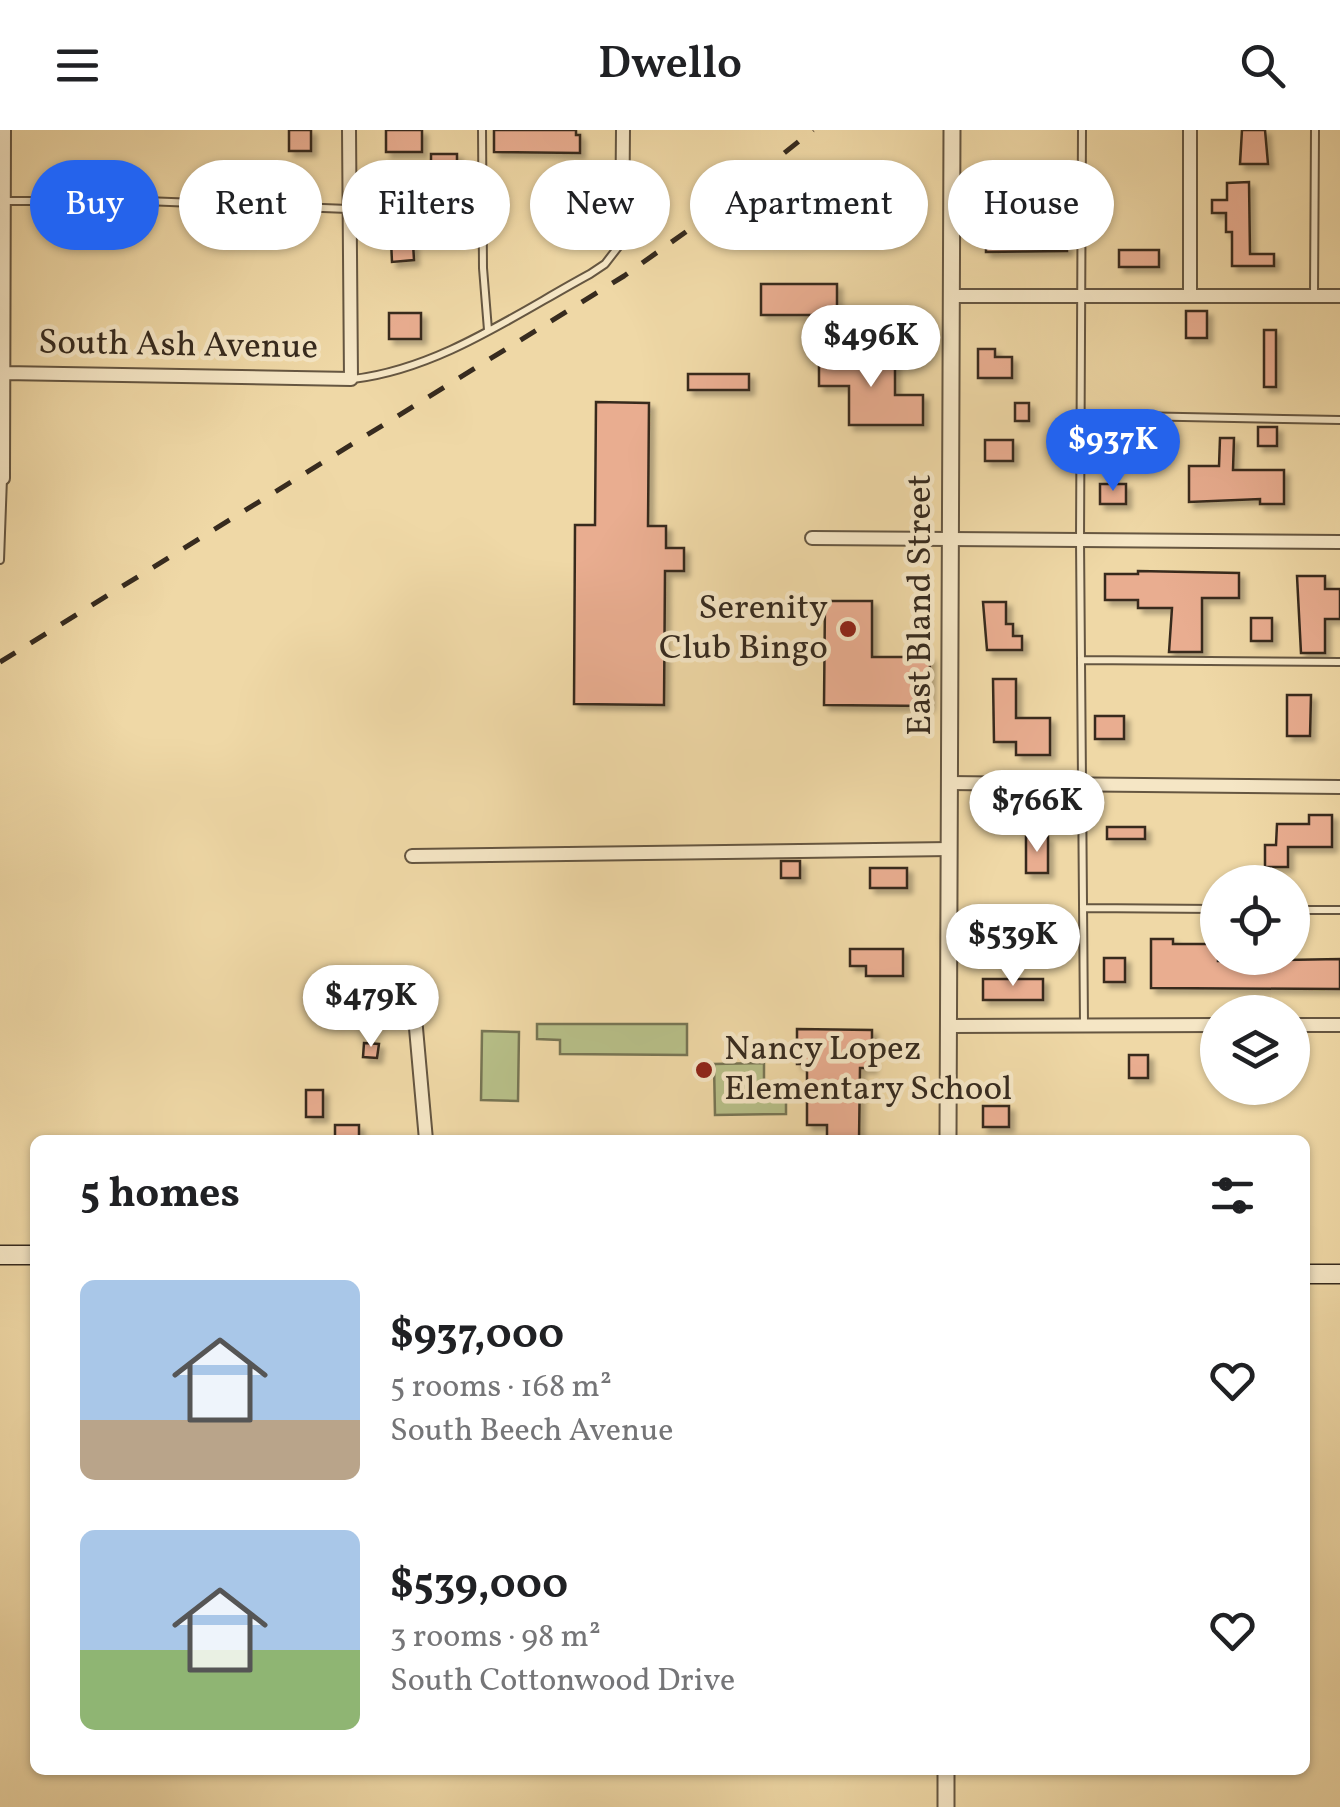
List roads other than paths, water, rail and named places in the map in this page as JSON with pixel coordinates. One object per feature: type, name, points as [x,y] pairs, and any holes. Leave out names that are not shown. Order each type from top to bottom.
[{"type":"main road","points":[[0,1254],[30,1255]]},
{"type":"main road","points":[[1310,1274],[1340,1274]]},
{"type":"street","points":[[2,479],[4,130]]},
{"type":"street","points":[[348,130],[349,160]]},
{"type":"street","points":[[623,130],[623,160]]},
{"type":"street","name":"East Bland Street","points":[[948,1135],[952,130]]},
{"type":"street","points":[[1190,130],[1190,296]]},
{"type":"street","points":[[350,250],[352,379]]},
{"type":"street","points":[[953,296],[1340,296]]},
{"type":"street","name":"South Ash Avenue","points":[[4,373],[352,379]]},
{"type":"street","points":[[812,538],[1340,542]]},
{"type":"street","points":[[950,782],[1340,786]]},
{"type":"street","points":[[412,856],[950,849]]},
{"type":"street","points":[[415,1017],[426,1135]]},
{"type":"street","points":[[1310,1025],[1340,1025]]},
{"type":"street","points":[[949,1026],[1200,1026]]},
{"type":"street","points":[[946,1775],[946,1807]]},
{"type":"lane","points":[[482,130],[482,268],[488,330]]},
{"type":"lane","points":[[1082,130],[1084,1026]]},
{"type":"lane","points":[[1314,296],[1315,130]]},
{"type":"lane","points":[[4,200],[342,209]]},
{"type":"lane","points":[[352,379],[418,364],[488,330],[590,274],[605,264],[615,250]]},
{"type":"lane","points":[[1081,415],[1340,420]]},
{"type":"lane","points":[[0,560],[2,479]]},
{"type":"lane","points":[[1081,660],[1340,662]]},
{"type":"lane","points":[[1083,908],[1200,909]]},
{"type":"lane","points":[[1310,910],[1340,910]]},
{"type":"railway","points":[[0,662],[624,276],[813,130]]},
{"type":"place","name":"Serenity Club Bingo","points":[[848,629]]},
{"type":"place","name":"Nancy Lopez Elementary School","points":[[704,1070]]}]
